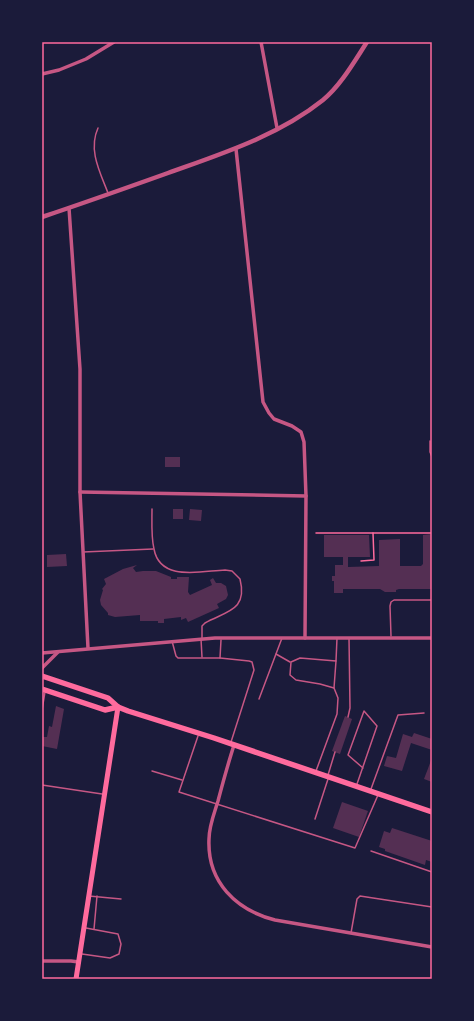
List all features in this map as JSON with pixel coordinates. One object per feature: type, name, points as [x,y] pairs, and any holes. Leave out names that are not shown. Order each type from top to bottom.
[{"type":"main road","points":[[42,676],[108,698],[118,707],[432,812]]},
{"type":"main road","points":[[44,690],[105,710],[118,707]]},
{"type":"main road","points":[[76,979],[118,707]]},
{"type":"street","points":[[42,74],[59,70],[86,59],[114,42]]},
{"type":"street","points":[[261,42],[277,128]]},
{"type":"street","points":[[42,217],[236,149],[277,128],[324,99],[344,76],[367,42]]},
{"type":"street","points":[[236,149],[262,398],[266,409],[274,419],[292,426],[301,432],[304,442],[306,496],[305,638]]},
{"type":"street","points":[[69,208],[80,369],[80,492],[88,648]]},
{"type":"street","points":[[80,492],[306,496]]},
{"type":"street","points":[[42,653],[221,638],[432,638]]},
{"type":"street","points":[[42,668],[58,651]]},
{"type":"street","points":[[232,744],[210,831],[210,856],[218,879],[233,899],[246,909],[261,916],[432,947]]},
{"type":"street","points":[[42,961],[79,962]]},
{"type":"lane","points":[[98,128],[94,137],[94,154],[108,194]]},
{"type":"lane","points":[[430,441],[430,452],[432,457]]},
{"type":"lane","points":[[152,509],[154,549],[158,562],[168,570],[180,572],[225,570],[232,571],[240,579],[241,601],[238,605],[204,623],[202,626],[202,657]]},
{"type":"lane","points":[[83,552],[154,549]]},
{"type":"lane","points":[[390,638],[391,602],[394,600],[432,600]]},
{"type":"lane","points":[[220,658],[221,638]]},
{"type":"lane","points":[[259,699],[282,638]]},
{"type":"lane","points":[[315,772],[337,714],[338,698],[334,688],[337,638]]},
{"type":"lane","points":[[348,717],[350,708],[349,638]]},
{"type":"lane","points":[[172,641],[176,656],[178,658],[202,657],[249,660],[252,662],[254,670],[232,744]]},
{"type":"lane","points":[[276,654],[291,662]]},
{"type":"lane","points":[[291,662],[300,658],[336,661]]},
{"type":"lane","points":[[291,662],[290,675],[296,680],[334,688]]},
{"type":"lane","points":[[42,710],[44,690]]},
{"type":"lane","points":[[356,786],[363,768],[377,726],[364,711],[348,755],[363,768]]},
{"type":"lane","points":[[370,791],[398,715],[424,713]]},
{"type":"lane","points":[[198,733],[179,792],[355,848],[379,794]]},
{"type":"lane","points":[[315,819],[335,752]]},
{"type":"lane","points":[[152,771],[182,780]]},
{"type":"lane","points":[[42,785],[104,795]]},
{"type":"lane","points":[[371,851],[432,872]]},
{"type":"lane","points":[[89,896],[121,899]]},
{"type":"lane","points":[[94,929],[97,896]]},
{"type":"lane","points":[[351,933],[357,899],[360,896],[432,907]]},
{"type":"lane","points":[[80,954],[110,958],[119,954],[121,944],[118,934],[84,927]]},
{"type":"path","points":[[361,561],[374,560],[373,533]]},
{"type":"path","points":[[316,534],[432,533]]},
{"type":"building","points":[[165,457],[180,457],[180,467],[165,467]]},
{"type":"building","points":[[173,509],[183,509],[183,519],[173,519]]},
{"type":"building","points":[[190,509],[202,510],[201,521],[189,520]]},
{"type":"building","points":[[432,534],[432,589],[399,589],[396,590],[396,592],[385,592],[380,589],[343,589],[343,593],[334,593],[334,581],[332,581],[332,576],[335,576],[335,565],[343,565],[343,557],[324,557],[324,535],[369,535],[370,557],[348,557],[348,567],[379,566],[379,540],[400,539],[400,566],[421,566],[423,564],[423,535]]},
{"type":"building","points":[[66,554],[67,566],[47,567],[47,555]]},
{"type":"building","points":[[137,565],[133,568],[136,572],[156,571],[171,577],[171,579],[177,579],[177,577],[189,577],[188,592],[190,595],[212,585],[210,580],[213,578],[216,583],[221,583],[226,586],[228,595],[226,599],[217,604],[219,608],[188,622],[186,618],[181,620],[181,617],[164,619],[164,623],[158,623],[158,621],[140,621],[140,615],[115,617],[108,615],[101,605],[100,600],[102,589],[106,584],[104,579],[123,569]]},
{"type":"building","points":[[56,706],[64,709],[57,749],[42,746],[43,737],[47,737],[49,726],[52,727]]},
{"type":"building","points":[[345,716],[352,719],[340,754],[332,751]]},
{"type":"building","points":[[414,733],[432,739],[432,750],[411,743],[402,771],[384,766],[387,756],[396,758],[403,734],[412,737]]},
{"type":"building","points":[[432,758],[432,782],[424,779]]},
{"type":"building","points":[[342,802],[368,811],[359,837],[333,828]]},
{"type":"building","points":[[392,828],[432,841],[432,862],[426,860],[425,865],[385,851],[385,849],[379,847],[384,831],[390,833]]}]
